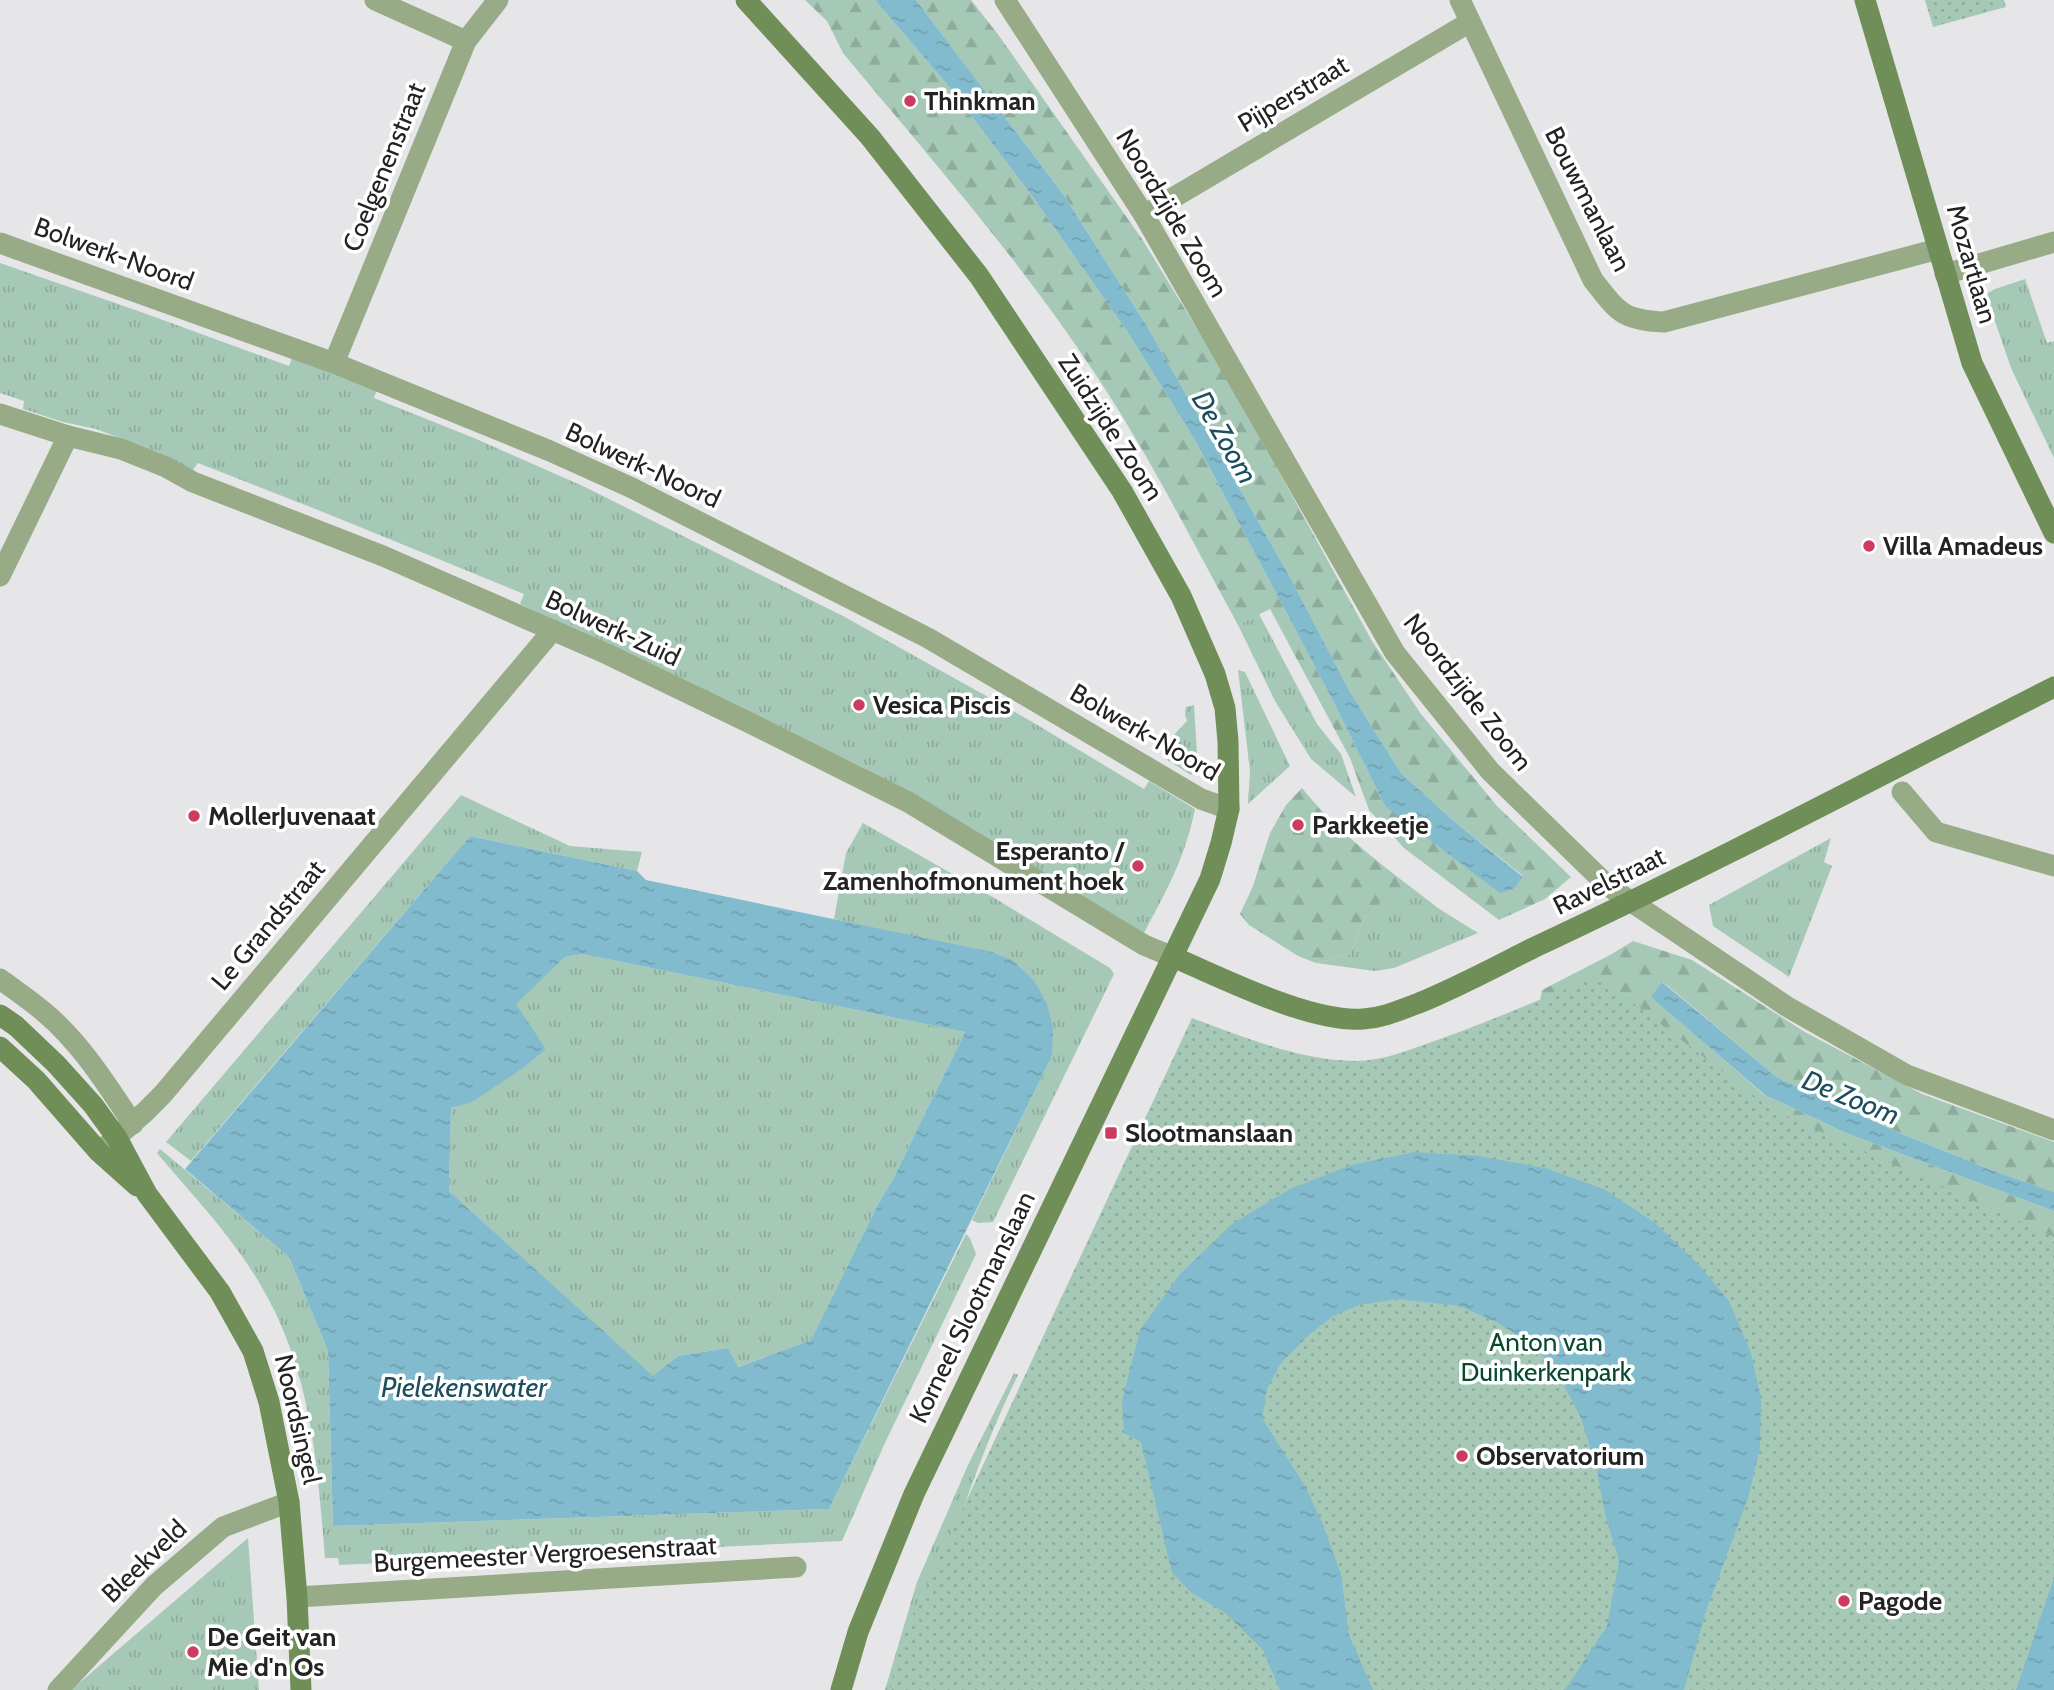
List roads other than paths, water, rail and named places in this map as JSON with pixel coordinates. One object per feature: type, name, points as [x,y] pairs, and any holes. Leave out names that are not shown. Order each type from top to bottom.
[{"type":"street","points":[[375,0],[466,41]]},
{"type":"street","name":"Coelgenenstraat","points":[[334,363],[466,41],[498,0]]},
{"type":"street","name":"Zuidzijde Zoom","points":[[746,0],[870,137],[979,276],[1122,491],[1181,596],[1215,674],[1225,708],[1228,809],[1222,843],[1210,879],[1173,957]]},
{"type":"street","name":"Noordzijde Zoom","points":[[1006,0],[1144,215],[1395,653],[1490,771],[1608,886],[1786,1006],[1907,1075],[2054,1130]]},
{"type":"street","name":"Bouwmanlaan","points":[[1460,0],[1593,280],[1615,309],[1639,321],[1664,322],[1938,249]]},
{"type":"street","name":"Mozartlaan","points":[[1865,0],[1972,363],[2054,533]]},
{"type":"street","name":"Pijperstraat","points":[[1144,215],[1470,22]]},
{"type":"street","points":[[1945,274],[2054,242]]},
{"type":"street","name":"Bolwerk-Noord","points":[[0,243],[334,363],[550,451],[632,488],[928,638],[1201,799],[1228,809]]},
{"type":"street","name":"Bolwerk-Zuid","points":[[0,414],[68,436],[121,449],[166,467],[193,482],[383,555],[607,654],[908,802],[1144,945],[1173,957]]},
{"type":"street","points":[[0,576],[68,436]]},
{"type":"street","name":"Le Grandstraat","points":[[99,1153],[163,1094],[553,630]]},
{"type":"street","name":"Ravelstraat","points":[[1173,957],[1296,1007],[1334,1018],[1360,1020],[1383,1017],[1460,986],[1504,962],[1633,902],[2054,687]]},
{"type":"street","points":[[1902,792],[1936,832],[2054,866]]},
{"type":"street","name":"Korneel Slootmanslaan","points":[[841,1690],[858,1632],[914,1494],[1173,957]]},
{"type":"street","name":"Noordsingel","points":[[0,979],[46,1013],[81,1050],[104,1080],[147,1194]]},
{"type":"street","name":"Noordsingel","points":[[0,1015],[16,1026],[56,1064],[93,1105],[125,1131]]},
{"type":"street","name":"Noordsingel","points":[[0,1047],[36,1080],[99,1153],[147,1194],[220,1292],[253,1351],[269,1402],[289,1502],[298,1597],[301,1690]]},
{"type":"street","name":"Bleekveld","points":[[58,1690],[155,1586],[223,1527],[289,1502]]},
{"type":"street","name":"Burgemeester Vergroesenstraat","points":[[298,1597],[796,1567]]},
{"type":"water","points":[[875,0],[916,0],[1063,194],[1147,326],[1291,579],[1350,692],[1401,773],[1456,823],[1523,877],[1513,889],[1500,893],[1385,806],[1332,699],[1196,442],[1127,331],[1032,196],[951,89]]},
{"type":"water","name":"Pielekenswater","points":[[470,836],[637,871],[646,880],[992,952],[1014,961],[1035,982],[1047,1004],[1053,1028],[1052,1056],[829,1509],[333,1526],[328,1351],[289,1257],[185,1169]],"holes":[[[582,954],[965,1032],[811,1340],[738,1367],[728,1348],[678,1356],[653,1376],[449,1191],[451,1108],[472,1102],[546,1049],[516,1004],[565,957]]]},
{"type":"water","points":[[1662,982],[1778,1078],[1902,1134],[2054,1192],[2054,1211],[1846,1133],[1765,1095],[1651,997]]},
{"type":"water","points":[[1415,1152],[1478,1156],[1545,1168],[1606,1190],[1655,1223],[1698,1264],[1729,1301],[1751,1353],[1761,1399],[1760,1448],[1748,1498],[1706,1611],[1684,1690],[1565,1690],[1607,1626],[1619,1561],[1605,1514],[1597,1470],[1581,1418],[1560,1378],[1535,1346],[1496,1322],[1460,1306],[1397,1299],[1359,1305],[1332,1317],[1310,1334],[1281,1363],[1267,1389],[1262,1418],[1305,1486],[1322,1522],[1341,1574],[1349,1635],[1373,1690],[1280,1690],[1263,1650],[1224,1612],[1192,1593],[1172,1573],[1141,1442],[1124,1433],[1122,1401],[1140,1330],[1179,1275],[1232,1224],[1290,1189],[1351,1165]]},
{"type":"water","points":[[2054,1578],[2054,1690],[2016,1690]]},
{"type":"place","name":"Thinkman","points":[[910,101]]},
{"type":"place","name":"Villa Amadeus","points":[[1869,546]]},
{"type":"place","name":"Vesica Piscis","points":[[859,705]]},
{"type":"place","name":"MollerJuvenaat","points":[[194,816]]},
{"type":"place","name":"Parkkeetje","points":[[1298,825]]},
{"type":"place","name":"Esperanto / Zamenhofmonument hoek","points":[[1138,866]]},
{"type":"place","name":"Slootmanslaan","points":[[1111,1133]]},
{"type":"place","name":"Observatorium","points":[[1462,1456]]},
{"type":"place","name":"Pagode","points":[[1844,1601]]},
{"type":"place","name":"De Geit van Mie d'n Os","points":[[193,1652]]},
{"type":"water label","name":"De Zoom","points":[[1225,437]]},
{"type":"water label","name":"De Zoom","points":[[1851,1097]]},
{"type":"park label","name":"Anton van Duinkerkenpark","points":[[1546,1357]]}]
